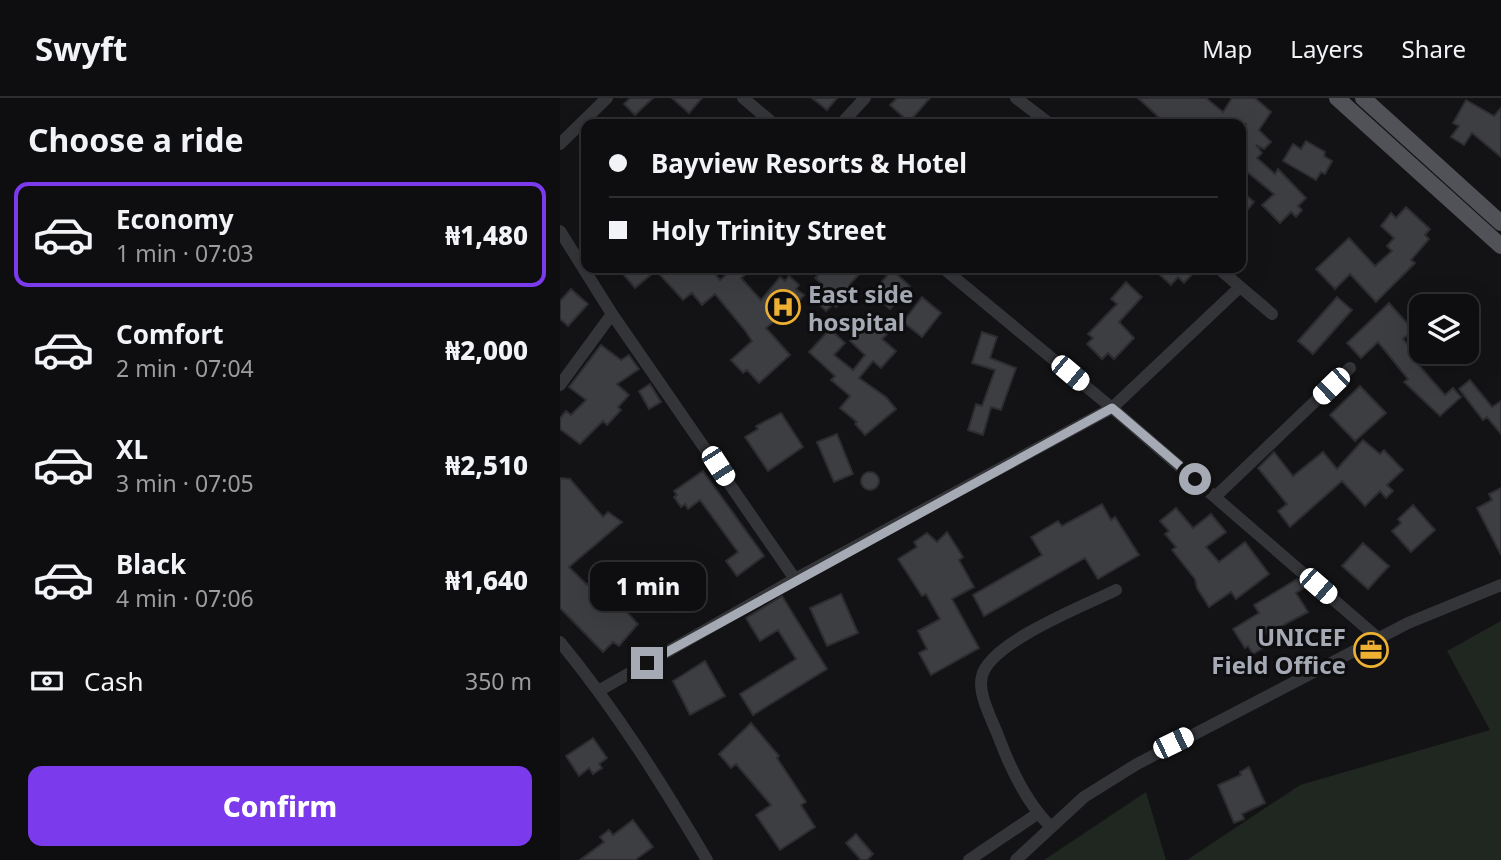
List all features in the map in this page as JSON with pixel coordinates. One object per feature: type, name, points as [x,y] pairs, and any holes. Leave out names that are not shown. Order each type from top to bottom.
[{"type":"main road","points":[[1337,98],[1501,246]]},
{"type":"main road","points":[[1363,98],[1501,223]]},
{"type":"main road","points":[[1372,127],[1383,115]]},
{"type":"street","points":[[586,119],[607,98]]},
{"type":"street","points":[[743,98],[768,119]]},
{"type":"street","points":[[846,119],[865,98]]},
{"type":"street","points":[[1016,98],[1033,119]]},
{"type":"street","points":[[560,144],[581,123]]},
{"type":"street","points":[[560,231],[581,265]]},
{"type":"street","points":[[586,273],[795,579]]},
{"type":"street","points":[[949,273],[1112,408],[1379,639]]},
{"type":"street","points":[[1224,273],[1272,314]]},
{"type":"street","points":[[600,690],[795,579],[1112,408],[1240,287]]},
{"type":"street","points":[[560,385],[612,314]]},
{"type":"street","points":[[1215,497],[1350,368]]},
{"type":"street","points":[[1016,860],[1084,797],[1137,764],[1379,639],[1501,585]]},
{"type":"street","points":[[1050,826],[1037,814],[1004,751],[983,694],[982,676],[990,660],[1017,640],[1116,590]]},
{"type":"street","points":[[560,642],[600,690],[671,798],[706,860]]},
{"type":"street","points":[[969,860],[1037,814]]},
{"type":"shaded area","points":[[1501,621],[1501,860],[1187,860],[1300,785],[1490,730],[1447,651]]},
{"type":"shaded area","points":[[1146,792],[1166,860],[1044,860]]},
{"type":"building","points":[[630,98],[653,98],[635,115],[624,104]]},
{"type":"building","points":[[672,98],[702,98],[689,113]]},
{"type":"building","points":[[812,98],[837,98],[827,110]]},
{"type":"building","points":[[897,98],[930,98],[912,119],[906,119],[890,105]]},
{"type":"building","points":[[1138,98],[1206,98],[1223,112],[1232,98],[1255,98],[1271,112],[1259,130],[1271,142],[1264,149],[1256,145],[1262,153],[1257,158],[1275,174],[1278,169],[1306,198],[1298,206],[1302,210],[1296,217],[1291,212],[1280,223],[1262,205],[1274,194],[1246,171],[1246,119],[1161,119]]},
{"type":"building","points":[[1466,100],[1494,116],[1501,108],[1501,157],[1472,133],[1464,145],[1451,137],[1459,126],[1453,123]]},
{"type":"building","points":[[1306,141],[1325,152],[1324,156],[1332,161],[1325,174],[1321,172],[1316,180],[1283,161],[1293,144],[1301,149]]},
{"type":"building","points":[[1246,195],[1254,202],[1246,212]]},
{"type":"building","points":[[1406,207],[1430,229],[1425,235],[1429,239],[1411,260],[1415,263],[1376,302],[1350,274],[1335,289],[1316,269],[1349,238],[1375,266],[1392,251],[1387,246],[1394,238],[1381,226],[1391,213],[1396,218]]},
{"type":"building","points":[[622,273],[653,273],[635,288]]},
{"type":"building","points":[[714,273],[720,280],[728,273],[747,273],[741,278],[761,300],[780,277],[785,281],[789,276],[799,285],[796,289],[804,295],[786,317],[783,314],[766,328],[790,355],[759,383],[747,370],[743,373],[731,360],[752,341],[715,294],[702,305],[692,293],[683,300],[659,274]]},
{"type":"building","points":[[820,273],[860,273],[850,284],[853,288],[836,307],[833,304],[826,311],[812,297],[823,285],[815,278]]},
{"type":"building","points":[[889,273],[895,273],[910,286],[890,309],[872,293]]},
{"type":"building","points":[[1193,273],[1184,283],[1178,277],[1171,285],[1160,275]]},
{"type":"building","points":[[1126,282],[1142,297],[1119,322],[1134,338],[1114,359],[1108,353],[1102,359],[1087,344],[1093,338],[1088,334],[1117,304],[1111,299]]},
{"type":"building","points":[[571,289],[588,304],[568,326],[560,319],[560,301]]},
{"type":"building","points":[[922,297],[941,313],[922,337],[903,322]]},
{"type":"building","points":[[1337,297],[1352,310],[1313,354],[1298,341]]},
{"type":"building","points":[[1389,303],[1409,326],[1409,334],[1403,339],[1409,346],[1409,364],[1418,364],[1445,395],[1453,388],[1461,397],[1440,416],[1404,382],[1408,379],[1378,342],[1361,358],[1347,343]]},
{"type":"building","points":[[870,318],[887,334],[882,339],[896,351],[881,368],[873,361],[859,378],[886,397],[896,409],[865,435],[855,424],[857,422],[840,408],[850,396],[831,380],[835,376],[809,352],[830,329],[845,343],[834,355],[853,370],[865,355],[850,341]]},
{"type":"building","points":[[982,332],[997,337],[990,358],[1016,368],[1001,410],[991,407],[983,435],[968,430],[976,404],[982,406],[995,370],[972,363]]},
{"type":"building","points":[[601,345],[621,360],[629,355],[639,369],[617,384],[629,395],[618,407],[621,410],[607,425],[603,421],[580,444],[560,429],[560,418],[566,411],[571,415],[586,400],[569,387]]},
{"type":"building","points":[[1470,380],[1492,407],[1501,401],[1501,434],[1487,417],[1483,420],[1459,389]]},
{"type":"building","points":[[650,384],[661,402],[649,409],[639,391]]},
{"type":"building","points":[[1360,386],[1386,413],[1355,441],[1330,415]]},
{"type":"building","points":[[781,413],[803,447],[768,471],[745,437],[758,429],[756,426]]},
{"type":"building","points":[[837,434],[853,474],[834,482],[817,442]]},
{"type":"building","points":[[1363,440],[1380,454],[1384,450],[1403,470],[1387,485],[1393,491],[1386,498],[1380,491],[1365,506],[1342,481],[1290,527],[1278,511],[1287,504],[1258,468],[1274,452],[1293,476],[1323,452],[1337,469]]},
{"type":"building","points":[[703,471],[764,556],[737,576],[726,561],[738,552],[700,500],[688,509],[685,504],[681,507],[674,497],[677,495],[674,491]]},
{"type":"building","points":[[866,472],[874,472],[879,481],[877,488],[866,490],[861,485],[861,477]]},
{"type":"building","points":[[560,478],[570,479],[603,517],[608,512],[622,522],[569,567],[587,585],[594,577],[638,624],[619,646],[613,642],[603,652],[560,608]]},
{"type":"building","points":[[1501,488],[1501,555],[1477,508],[1492,500],[1489,494]]},
{"type":"building","points":[[1102,504],[1111,520],[1115,517],[1139,555],[1098,579],[1085,558],[984,616],[973,595],[1042,555],[1031,537],[1058,521],[1062,526]]},
{"type":"building","points":[[1413,505],[1435,530],[1411,552],[1392,531],[1401,523],[1398,519]]},
{"type":"building","points":[[1176,508],[1193,528],[1211,514],[1226,532],[1206,547],[1219,562],[1245,542],[1269,574],[1236,599],[1231,592],[1209,607],[1197,588],[1195,579],[1172,550],[1176,547],[1165,534],[1169,531],[1160,521]]},
{"type":"building","points":[[947,532],[963,557],[959,560],[974,587],[952,599],[979,648],[931,675],[919,653],[927,649],[918,631],[940,619],[926,594],[922,596],[898,559],[917,547],[914,542],[927,533],[937,542]]},
{"type":"building","points":[[1363,543],[1389,566],[1368,589],[1342,566]]},
{"type":"building","points":[[1297,579],[1305,587],[1296,593],[1308,612],[1261,637],[1267,646],[1253,654],[1248,646],[1245,648],[1233,629],[1259,613],[1254,605]]},
{"type":"building","points":[[841,594],[858,633],[827,646],[810,608]]},
{"type":"building","points":[[782,596],[827,669],[753,715],[740,694],[796,659],[778,630],[760,641],[746,618]]},
{"type":"building","points":[[705,661],[725,696],[690,715],[673,681]]},
{"type":"building","points":[[751,723],[779,756],[777,758],[806,802],[801,805],[815,827],[780,850],[756,815],[771,805],[736,764],[731,768],[719,754]]},
{"type":"building","points":[[593,738],[607,758],[599,764],[602,768],[593,774],[589,768],[579,776],[566,756]]},
{"type":"building","points":[[1249,767],[1265,803],[1242,814],[1244,819],[1234,823],[1218,785],[1241,775],[1240,772]]},
{"type":"building","points":[[633,820],[653,847],[635,860],[580,860],[604,842],[600,837],[609,830],[613,835]]},
{"type":"building","points":[[856,834],[873,854],[867,860],[861,860],[846,843]]},
{"type":"place","name":"East side hospital","points":[[783,307]]},
{"type":"place","name":"UNICEF Field Office","points":[[1371,650]]},
{"type":"route","points":[[647,663],[795,579],[1112,408],[1195,479]]}]
